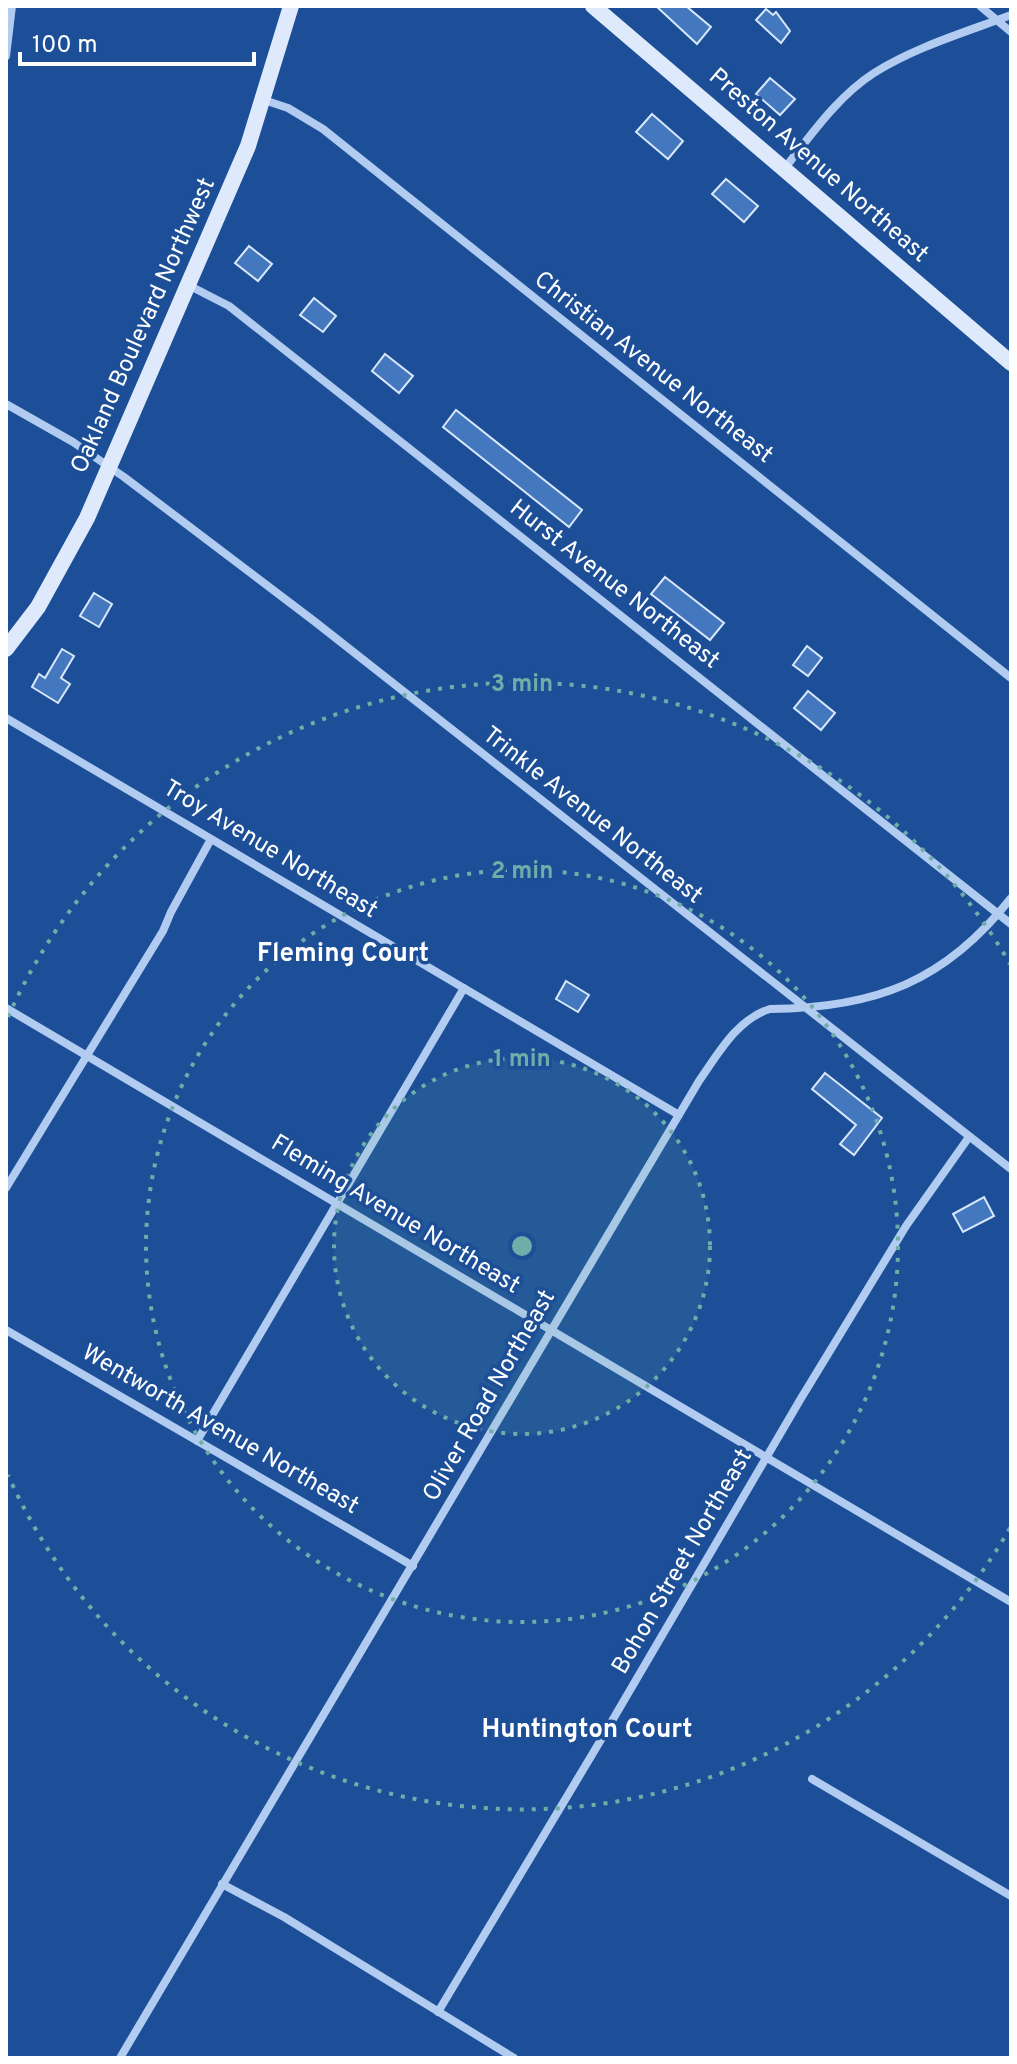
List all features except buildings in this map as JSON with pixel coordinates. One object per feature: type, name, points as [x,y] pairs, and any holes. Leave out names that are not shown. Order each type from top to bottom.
[{"type":"street","points":[[6,56],[12,6]]},
{"type":"street","name":"Oakland Boulevard Northwest","points":[[6,649],[38,607],[87,518],[248,146],[291,6]]},
{"type":"street","name":"Preston Avenue Northeast","points":[[593,6],[1011,363]]},
{"type":"street","points":[[980,6],[1011,32]]},
{"type":"street","points":[[785,168],[853,89],[873,74],[899,59],[1011,15]]},
{"type":"street","name":"Christian Avenue Northeast","points":[[264,100],[288,108],[323,129],[1011,678]]},
{"type":"street","name":"Hurst Avenue Northeast","points":[[187,285],[229,306],[1011,924]]},
{"type":"street","name":"Trinkle Avenue Northeast","points":[[6,404],[109,465],[314,621],[1011,1169]]},
{"type":"street","name":"Troy Avenue Northeast","points":[[6,718],[679,1115]]},
{"type":"street","points":[[6,1188],[149,954],[211,839]]},
{"type":"street","name":"Oliver Road Northeast","points":[[120,2058],[717,1055],[751,1017],[770,1009],[835,1006],[912,983],[956,956],[1011,898]]},
{"type":"street","points":[[197,1441],[464,988]]},
{"type":"street","name":"Fleming Avenue Northeast","points":[[6,1008],[1011,1602]]},
{"type":"street","name":"Bohon Street Northeast","points":[[438,2012],[906,1226],[969,1137]]},
{"type":"street","name":"Wentworth Avenue Northeast","points":[[6,1330],[413,1566]]},
{"type":"street","points":[[812,1779],[1011,1896]]},
{"type":"street","points":[[222,1884],[284,1917],[514,2058]]},
{"type":"district","name":"Fleming Court","points":[[343,954]]},
{"type":"district","name":"Huntington Court","points":[[587,1730]]}]
